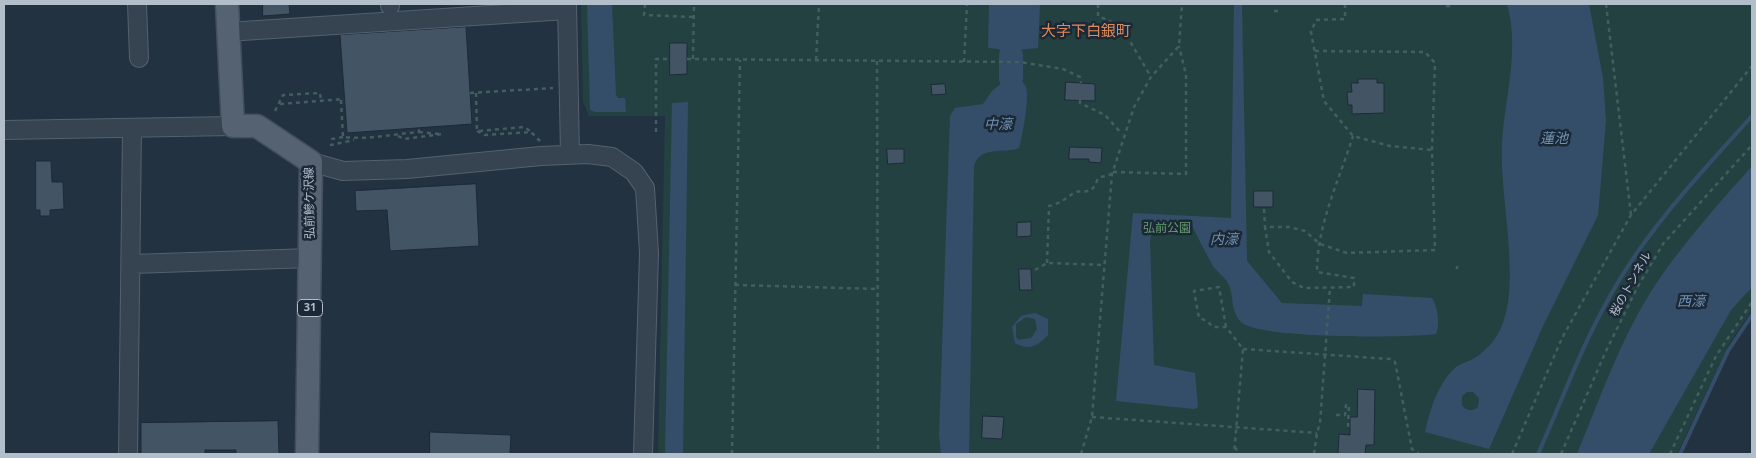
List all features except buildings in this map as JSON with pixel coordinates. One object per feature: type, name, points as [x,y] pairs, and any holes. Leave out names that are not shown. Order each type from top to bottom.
[{"type":"main road","points":[[226,4],[232,126]]},
{"type":"main road","name":"弘前鰺ケ沢線","points":[[232,126],[257,126],[312,162],[307,454]]},
{"type":"street","points":[[137,4],[139,58]]},
{"type":"street","points":[[227,32],[567,7],[570,154]]},
{"type":"street","points":[[4,130],[232,126]]},
{"type":"street","points":[[128,454],[132,264],[132,128]]},
{"type":"street","points":[[312,162],[343,171],[407,169],[570,154],[612,158],[634,172],[645,188],[649,253],[643,454]]},
{"type":"street","points":[[132,264],[310,258]]},
{"type":"path","points":[[645,4],[644,15],[694,17]]},
{"type":"path","points":[[693,59],[694,4]]},
{"type":"path","points":[[816,60],[819,4]]},
{"type":"path","points":[[964,62],[967,4]]},
{"type":"path","points":[[1098,4],[1098,16],[1121,26],[1151,77]]},
{"type":"path","points":[[1047,263],[1048,206],[1063,202],[1075,192],[1088,192],[1093,189],[1098,178],[1112,173],[1186,174],[1186,75],[1180,46],[1182,4]]},
{"type":"path","points":[[1345,4],[1345,19],[1316,20],[1311,32],[1324,100],[1353,136],[1390,146],[1432,150]]},
{"type":"path","points":[[1606,4],[1631,215]]},
{"type":"path","points":[[1274,11],[1281,10]]},
{"type":"path","points":[[1082,454],[1092,416],[1112,173],[1123,135],[1134,107],[1151,77],[1180,46]]},
{"type":"path","points":[[1265,227],[1289,227],[1305,231],[1320,244],[1347,252],[1434,250],[1432,150],[1436,63],[1425,52],[1315,51]]},
{"type":"path","points":[[656,132],[656,59],[670,59]]},
{"type":"path","points":[[687,59],[1020,62],[1063,69],[1080,77],[1081,83]]},
{"type":"path","points":[[732,454],[740,60]]},
{"type":"path","points":[[877,61],[878,454]]},
{"type":"path","points":[[1512,454],[1562,338],[1631,215],[1752,66]]},
{"type":"path","points":[[470,93],[559,87]]},
{"type":"path","points":[[275,111],[283,95],[320,92],[320,101]]},
{"type":"path","points":[[476,92],[477,131]]},
{"type":"path","points":[[280,104],[343,99],[343,137]]},
{"type":"path","points":[[1080,100],[1080,103],[1104,115],[1123,135]]},
{"type":"path","points":[[477,131],[524,127],[540,141]]},
{"type":"path","points":[[505,129],[505,134]]},
{"type":"path","points":[[356,139],[331,145],[332,138],[356,139],[431,131],[442,134],[404,139],[398,136]]},
{"type":"path","points":[[477,131],[485,135],[531,132]]},
{"type":"path","points":[[1264,209],[1268,252],[1296,285],[1304,288],[1354,287],[1354,278],[1317,272],[1323,220],[1338,185],[1353,136]]},
{"type":"path","name":"桜のトンネル","points":[[1562,454],[1606,350],[1637,288],[1663,244],[1752,145]]},
{"type":"path","points":[[1035,270],[1047,263],[1104,265]]},
{"type":"path","points":[[735,285],[878,289]]},
{"type":"path","points":[[1226,327],[1213,327],[1207,321],[1199,318],[1194,292],[1219,287],[1226,327],[1243,349],[1234,454]]},
{"type":"path","points":[[1314,454],[1316,433],[1320,423],[1327,353],[1330,288]]},
{"type":"path","points":[[1670,454],[1716,356],[1752,302]]},
{"type":"path","points":[[1243,349],[1390,358],[1395,362],[1412,449],[1419,454]]},
{"type":"path","points":[[1336,415],[1345,416],[1346,405],[1349,405],[1348,427]]},
{"type":"path","points":[[1092,416],[1316,433]]},
{"type":"path","points":[[1235,447],[1239,454]]},
{"type":"green space","name":"弘前公園","points":[[581,4],[1752,4],[1752,310],[1729,344],[1677,454],[658,454],[665,116],[589,116],[583,101]]},
{"type":"water","points":[[587,4],[612,4],[616,95],[618,98],[625,98],[626,112],[595,112],[590,110]]},
{"type":"water","points":[[989,4],[1040,4],[1038,48],[1015,50],[1014,56],[1003,56],[999,49],[988,48]]},
{"type":"water","name":"内濠","points":[[1234,4],[1242,4],[1247,261],[1282,303],[1362,306],[1363,294],[1432,298],[1437,311],[1436,334],[1334,336],[1275,332],[1253,328],[1241,322],[1237,317],[1228,283],[1213,266],[1190,222],[1180,221],[1157,226],[1151,235],[1154,365],[1195,373],[1198,407],[1194,409],[1116,401],[1133,213],[1231,218]]},
{"type":"water","name":"蓮池","points":[[1507,4],[1589,4],[1603,78],[1606,121],[1598,215],[1543,326],[1489,449],[1425,432],[1432,406],[1444,381],[1456,367],[1482,353],[1489,346],[1501,328],[1507,310],[1510,288],[1510,264],[1502,143],[1512,56],[1511,21]],"holes":[[[1467,392],[1473,392],[1479,398],[1478,407],[1474,410],[1465,409],[1462,405],[1462,396]]]},
{"type":"water","name":"中濠","points":[[1007,79],[1019,80],[1025,85],[1027,90],[1025,116],[1019,148],[993,151],[981,155],[974,166],[969,454],[941,454],[939,435],[950,116],[955,108],[983,104],[992,91]]},
{"type":"water","points":[[688,102],[683,454],[665,454],[672,103]]},
{"type":"water","name":"西濠","points":[[1752,166],[1752,287],[1731,310],[1649,454],[1577,454],[1615,362],[1648,296],[1683,247]]},
{"type":"water","points":[[1035,313],[1048,319],[1048,335],[1040,342],[1029,347],[1015,343],[1012,327],[1021,316]],"holes":[[[1026,317],[1035,319],[1037,329],[1031,338],[1018,340],[1016,337],[1016,324]]]},
{"type":"waterway","points":[[1011,56],[1011,78]]},
{"type":"waterway","points":[[1538,454],[1589,336],[1624,273],[1675,203],[1752,116]]},
{"type":"waterway","points":[[1680,454],[1728,351],[1752,315]]},
{"type":"district","name":"大字下白銀町","points":[[1086,32]]}]
